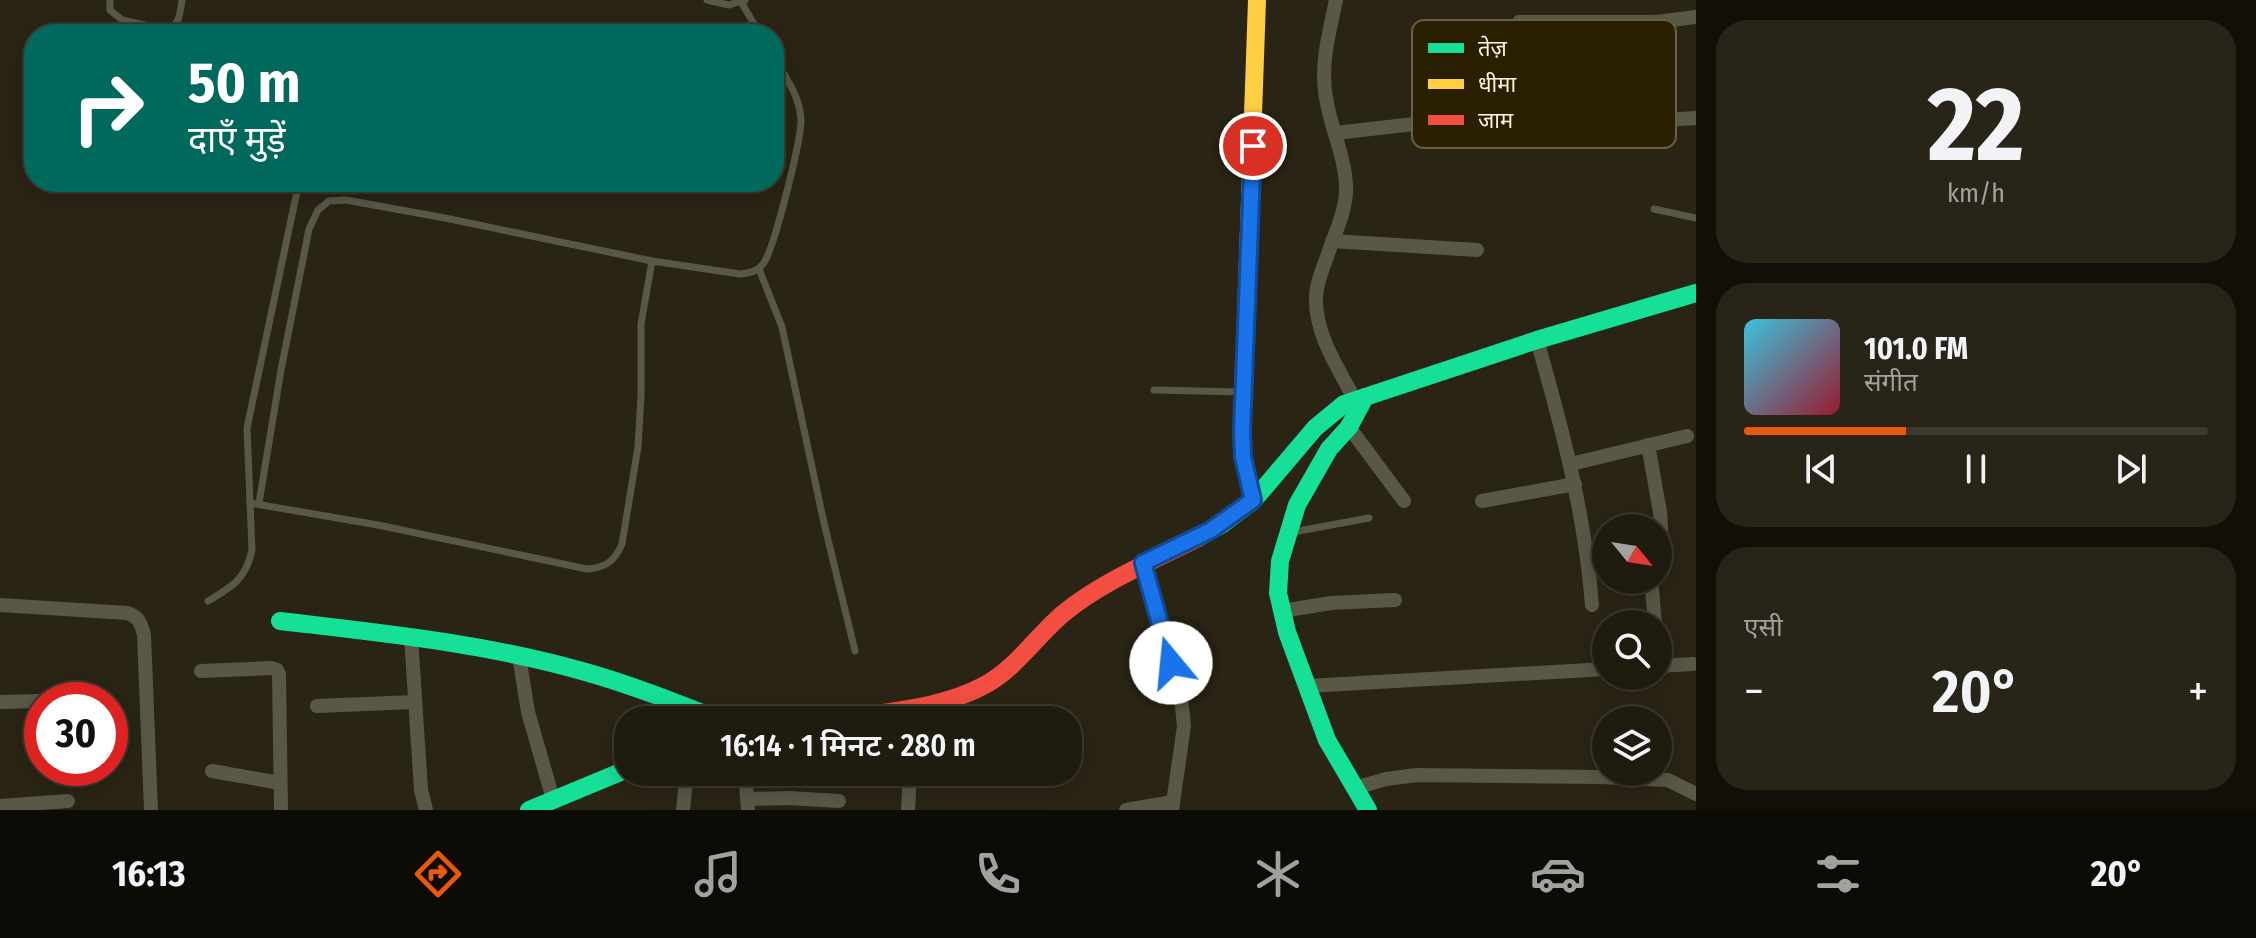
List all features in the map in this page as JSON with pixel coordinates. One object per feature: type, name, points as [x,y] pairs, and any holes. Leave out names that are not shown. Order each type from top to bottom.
[{"type":"street","points":[[1253,500],[1243,457],[1257,0]]},
{"type":"street","points":[[1336,0],[1325,46],[1323,78],[1343,159],[1346,189],[1341,218],[1316,296],[1317,318],[1327,345],[1360,398]]},
{"type":"street","points":[[1669,20],[1696,17]]},
{"type":"street","points":[[1676,119],[1696,118]]},
{"type":"street","points":[[1336,133],[1412,124]]},
{"type":"street","points":[[1332,241],[1477,250]]},
{"type":"street","points":[[931,706],[983,686],[1004,672],[1058,618],[1092,593],[1143,563],[1211,530],[1253,500],[1326,417],[1344,404],[1537,340],[1696,293]]},
{"type":"street","points":[[1537,340],[1571,464],[1585,538],[1592,605]]},
{"type":"street","points":[[1360,398],[1349,427],[1329,449],[1297,505],[1280,561],[1278,593],[1287,632],[1327,740],[1368,810]]},
{"type":"street","points":[[1349,427],[1404,501]]},
{"type":"street","points":[[1571,464],[1687,436]]},
{"type":"street","points":[[1648,445],[1660,514]]},
{"type":"street","points":[[1482,501],[1575,484]]},
{"type":"street","points":[[1126,810],[1173,806],[1184,726],[1181,697],[1143,563]]},
{"type":"street","points":[[1282,611],[1340,602],[1395,600]]},
{"type":"street","points":[[0,605],[127,613],[136,616],[142,624],[151,810]]},
{"type":"street","points":[[280,621],[411,636],[519,656],[580,670],[643,689],[685,706]]},
{"type":"street","points":[[411,636],[421,790],[426,810]]},
{"type":"street","points":[[519,656],[528,712],[553,799]]},
{"type":"street","points":[[1672,664],[1693,664]]},
{"type":"street","points":[[201,671],[277,670],[281,810]]},
{"type":"street","points":[[1308,686],[1592,670]]},
{"type":"street","points":[[0,702],[24,701]]},
{"type":"street","points":[[317,706],[414,702]]},
{"type":"street","points":[[212,771],[280,783]]},
{"type":"street","points":[[529,810],[614,775]]},
{"type":"street","points":[[1355,788],[1386,779],[1417,775],[1600,777],[1668,780],[1696,794]]},
{"type":"street","points":[[683,810],[686,786]]},
{"type":"street","points":[[908,810],[909,786]]},
{"type":"street","points":[[748,804],[789,798],[839,801]]},
{"type":"street","points":[[0,806],[68,801]]},
{"type":"lane","points":[[110,0],[110,10],[122,20],[140,24]]},
{"type":"lane","points":[[176,24],[182,0]]},
{"type":"lane","points":[[707,0],[729,5],[743,1],[755,24]]},
{"type":"lane","points":[[259,503],[309,229],[318,210],[329,201],[346,200],[445,218],[652,261],[750,273],[759,269],[769,252],[794,160],[801,121],[798,100],[784,76]]},
{"type":"lane","points":[[208,601],[239,580],[248,566],[252,550],[247,428],[297,192]]},
{"type":"lane","points":[[1654,209],[1696,218]]},
{"type":"lane","points":[[250,503],[378,525],[587,569],[598,569],[609,564],[622,544],[638,447],[641,324],[652,261]]},
{"type":"lane","points":[[759,269],[782,327],[855,651]]},
{"type":"lane","points":[[1154,390],[1244,392]]},
{"type":"lane","points":[[1287,533],[1369,518]]},
{"type":"traffic: fast","points":[[1198,538],[1253,501],[1315,428],[1344,404],[1537,340],[1696,293]]},
{"type":"traffic: fast","points":[[1365,397],[1349,427],[1329,449],[1297,505],[1280,561],[1278,593],[1287,632],[1327,740],[1368,810]]},
{"type":"traffic: fast","points":[[280,621],[432,640],[545,661],[683,706]]},
{"type":"traffic: fast","points":[[529,810],[614,775]]},
{"type":"traffic: slow","points":[[1253,500],[1243,457],[1242,431],[1257,0]]},
{"type":"traffic: jam","points":[[924,706],[966,694],[995,679],[1080,601],[1198,538]]},
{"type":"route","points":[[1171,663],[1143,563],[1211,530],[1253,500],[1243,457],[1242,431],[1253,146]]}]
